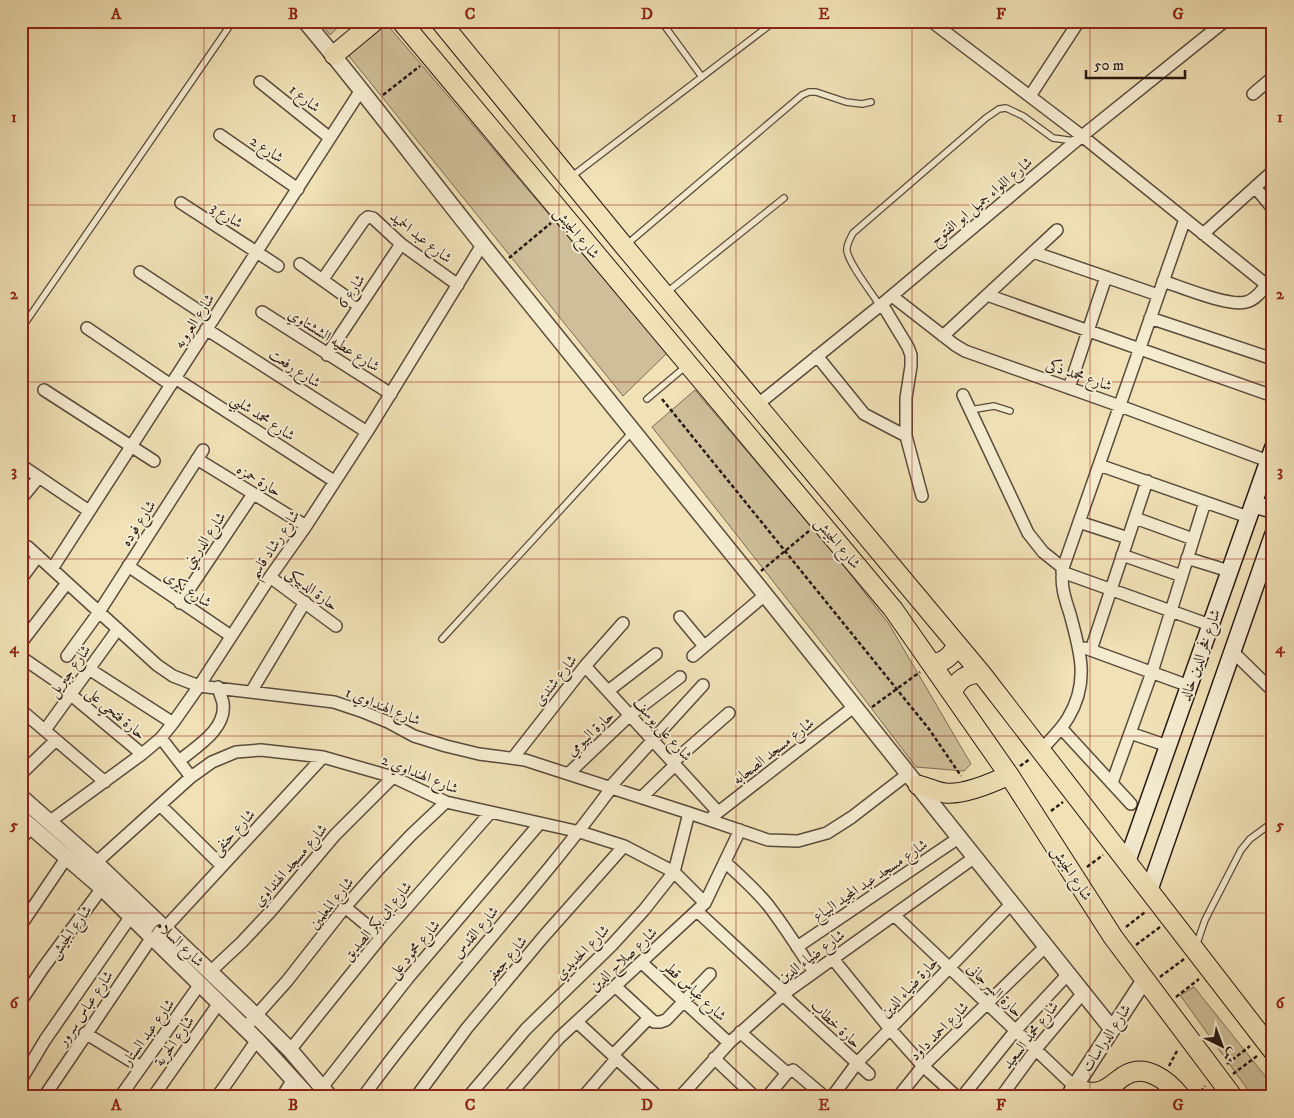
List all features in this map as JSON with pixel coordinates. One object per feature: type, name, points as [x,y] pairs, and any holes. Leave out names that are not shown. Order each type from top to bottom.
[{"type":"main road","points":[[334,55],[375,21]]},
{"type":"main road","name":"شارع الجيش","points":[[400,21],[893,609],[1009,775],[1113,937],[1228,1090]]},
{"type":"main road","name":"شارع الجيش","points":[[440,21],[664,294],[981,673],[1271,1049]]},
{"type":"main road","points":[[601,262],[624,245]]},
{"type":"main road","name":"شارع فخر الدين خالد","points":[[1127,862],[1270,454]]},
{"type":"main road","points":[[1251,510],[1273,510]]},
{"type":"main road","name":"شارع فخر الدين خالد","points":[[1153,896],[1232,651],[1273,535]]},
{"type":"main road","points":[[932,664],[948,659],[957,645]]},
{"type":"main road","points":[[952,693],[955,684],[962,677],[981,673]]},
{"type":"main road","points":[[914,779],[944,793],[968,790],[989,784],[1009,775]]},
{"type":"main road","points":[[1071,1092],[1099,1092],[1126,1074],[1145,1071],[1162,1078],[1181,1097]]},
{"type":"street","points":[[21,27],[25,21]]},
{"type":"street","points":[[305,21],[373,104],[499,266],[914,779],[1112,1029]]},
{"type":"street","points":[[931,21],[1030,96],[1079,138],[1185,219],[1269,288],[1247,302],[1234,303],[1163,281]]},
{"type":"street","points":[[1030,96],[1079,21]]},
{"type":"street","name":"شارع اللواء جميل ابو الفتوح","points":[[757,405],[892,296],[1079,138],[1225,21]]},
{"type":"street","points":[[1253,94],[1273,77]]},
{"type":"street","name":"شارع 1","points":[[260,82],[330,138]]},
{"type":"street","name":"شارع العروبه","points":[[52,568],[361,90]]},
{"type":"street","name":"شارع 2","points":[[220,135],[298,188]]},
{"type":"street","points":[[1203,234],[1273,171]]},
{"type":"street","points":[[1255,187],[1273,209]]},
{"type":"street","name":"شارع 3","points":[[181,203],[278,266]]},
{"type":"street","name":"شارع عبد الحميد","points":[[323,279],[368,217],[373,218],[401,244],[458,284]]},
{"type":"street","points":[[1041,750],[1061,728],[1076,703],[1081,685],[1082,667],[1079,646],[1062,583],[1062,570],[1185,219]]},
{"type":"street","points":[[943,336],[1057,230]]},
{"type":"street","name":"شارع 6","points":[[327,355],[401,244]]},
{"type":"street","name":"شارع رشاد قاسم","points":[[49,822],[142,754],[162,738],[173,724],[367,432],[482,244]]},
{"type":"street","points":[[1034,252],[1158,295]]},
{"type":"street","points":[[300,264],[359,306]]},
{"type":"street","name":"شارع رفعت","points":[[140,272],[210,324],[367,432]]},
{"type":"street","points":[[1069,388],[1106,277]]},
{"type":"street","points":[[987,295],[1273,396]]},
{"type":"street","name":"شارع محمد ذكى","points":[[892,296],[955,345],[970,353],[1120,406],[1270,454]]},
{"type":"street","points":[[881,305],[908,347],[911,355],[912,366],[906,398],[906,436],[922,496]]},
{"type":"street","name":"شارع عطيه الششتاوي","points":[[262,312],[391,394]]},
{"type":"street","points":[[1150,318],[1273,359]]},
{"type":"street","name":"شارع محمد شلبي","points":[[87,328],[334,481]]},
{"type":"street","points":[[818,356],[864,414],[906,436]]},
{"type":"street","points":[[44,390],[154,462]]},
{"type":"street","points":[[963,395],[1028,533],[1043,552],[1062,570],[1111,590],[1210,625]]},
{"type":"street","name":"حارة حمزه","points":[[200,455],[253,494],[306,526]]},
{"type":"street","name":"شارع فوده","points":[[67,656],[99,612],[200,455]]},
{"type":"street","points":[[1099,464],[1205,502],[1251,510]]},
{"type":"street","points":[[21,465],[89,510]]},
{"type":"street","points":[[21,499],[38,476]]},
{"type":"street","points":[[1091,650],[1147,481]]},
{"type":"street","name":"شارع الدريني","points":[[180,603],[253,494]]},
{"type":"street","points":[[1112,783],[1152,672],[1205,502]]},
{"type":"street","points":[[1135,518],[1193,539]]},
{"type":"street","points":[[1079,522],[1128,538]]},
{"type":"street","name":"شارع الهنداوي 1","points":[[22,546],[28,547],[157,665],[172,676],[199,686],[334,702],[388,722],[414,736],[479,754],[525,760],[690,812],[714,815],[740,830],[768,840],[798,841],[827,833],[914,779]]},
{"type":"street","points":[[21,579],[38,556]]},
{"type":"street","points":[[1122,556],[1182,576]]},
{"type":"street","points":[[1187,558],[1229,571]]},
{"type":"street","name":"شارع بكرى","points":[[128,566],[231,636]]},
{"type":"street","name":"حارة الدبيكى","points":[[270,577],[336,626]]},
{"type":"street","points":[[21,643],[67,583]]},
{"type":"street","points":[[692,656],[765,595]]},
{"type":"street","points":[[251,692],[305,602]]},
{"type":"street","points":[[680,617],[704,646]]},
{"type":"street","name":"شارع شندى","points":[[513,758],[585,666],[623,623]]},
{"type":"street","name":"شارع جبريل","points":[[45,730],[118,630]]},
{"type":"street","points":[[1079,646],[1189,686]]},
{"type":"street","points":[[1232,651],[1273,691]]},
{"type":"street","points":[[608,691],[656,654]]},
{"type":"street","name":"حارة فتحي على","points":[[21,657],[71,693],[142,754]]},
{"type":"street","name":"شارع على يوسف","points":[[585,666],[674,764],[714,815]]},
{"type":"street","points":[[89,669],[173,724]]},
{"type":"street","name":"حارة البيومي","points":[[568,774],[630,715],[680,677]]},
{"type":"street","name":"شارع القدس","points":[[363,1097],[423,1017],[580,832],[611,787],[703,684]]},
{"type":"street","points":[[179,762],[212,733],[219,724],[223,703],[218,687]]},
{"type":"street","points":[[21,710],[105,782]]},
{"type":"street","name":"شارع مسجد الصحابه","points":[[714,815],[858,710]]},
{"type":"street","points":[[642,797],[674,764],[729,713]]},
{"type":"street","points":[[1061,728],[1131,804]]},
{"type":"street","points":[[1130,733],[1168,746]]},
{"type":"street","points":[[162,738],[191,777]]},
{"type":"street","points":[[21,774],[56,740]]},
{"type":"street","name":"شارع الهنداوي 2","points":[[90,868],[191,777],[212,762],[236,752],[261,750],[323,757],[392,777],[446,802],[580,832],[624,846],[674,872],[701,907]]},
{"type":"street","name":"شارع حنفى","points":[[165,928],[323,757]]},
{"type":"street","name":"شارع مسجد الهنداوي","points":[[210,972],[271,911],[335,835],[392,777]]},
{"type":"street","name":"شارع السلام","points":[[21,797],[49,822],[90,868],[165,928],[256,1016],[290,1050],[322,1094]]},
{"type":"street","name":"شارع المعلمين","points":[[245,1028],[293,973],[345,908],[411,835],[446,802]]},
{"type":"street","points":[[160,805],[222,866]]},
{"type":"street","name":"شارع الحديدي","points":[[468,1097],[526,1029],[612,945],[644,910],[674,872],[690,812]]},
{"type":"street","name":"شارع ابى بكر الصديق","points":[[290,1050],[381,936],[490,813]]},
{"type":"street","points":[[21,840],[26,822]]},
{"type":"street","name":"شارع السلام","points":[[26,822],[67,857],[90,868],[102,888],[257,1040],[308,1097]]},
{"type":"street","name":"شارع محمود على","points":[[322,1094],[408,978],[540,823]]},
{"type":"street","name":"شارع صلاح الدين","points":[[508,1097],[542,1056],[701,907],[740,830]]},
{"type":"street","name":"شارع مسجد عبد المجيد البياع","points":[[797,947],[960,837]]},
{"type":"street","name":"شارع جعفر","points":[[416,1097],[467,1028],[544,936],[624,846]]},
{"type":"street","points":[[21,925],[67,857]]},
{"type":"street","name":"شارع ضياء الدين","points":[[680,1097],[740,1032],[784,994],[976,857]]},
{"type":"street","points":[[725,862],[767,904],[814,972]]},
{"type":"street","name":"شارع الجيش","points":[[21,1001],[102,888]]},
{"type":"street","name":"حارة ضياء الدين","points":[[832,1097],[857,1063],[1012,903]]},
{"type":"street","name":"حارة خطاب","points":[[701,907],[784,994],[870,1074]]},
{"type":"street","points":[[345,908],[381,936]]},
{"type":"street","name":"حارة السرجانى","points":[[894,915],[1036,1049],[1071,1092]]},
{"type":"street","points":[[21,1080],[45,1040],[131,916]]},
{"type":"street","name":"شارع عباس سرور","points":[[44,1097],[152,937]]},
{"type":"street","name":"شارع احمد داود","points":[[898,1097],[923,1066],[1046,946]]},
{"type":"street","points":[[833,959],[923,1066],[957,1097]]},
{"type":"street","name":"شارع عباس قطر","points":[[642,962],[729,1043]]},
{"type":"street","points":[[615,986],[649,1018],[654,1022],[660,1022],[666,1020],[710,974]]},
{"type":"street","points":[[962,1097],[1016,1030],[1068,974]]},
{"type":"street","name":"شارع الدراسات","points":[[1071,1092],[1112,1029],[1147,982]]},
{"type":"street","name":"شارع عبد الستار","points":[[120,1097],[200,984]]},
{"type":"street","name":"شارع محمد السعيد","points":[[1001,1097],[1036,1049],[1083,992]]},
{"type":"street","name":"شارع الحرية","points":[[153,1097],[219,1003]]},
{"type":"street","points":[[583,1097],[649,1018]]},
{"type":"street","points":[[577,1022],[658,1097]]},
{"type":"street","points":[[740,1032],[787,1073]]},
{"type":"street","points":[[85,1034],[141,1067]]},
{"type":"street","points":[[217,1097],[257,1040]]},
{"type":"street","points":[[714,1058],[755,1097]]},
{"type":"street","points":[[766,1097],[787,1073],[793,1070],[825,1097]]},
{"type":"street","points":[[282,1097],[293,1079]]},
{"type":"lane","points":[[21,329],[233,21]]},
{"type":"lane","points":[[661,21],[702,77]]},
{"type":"lane","points":[[569,179],[774,21]]},
{"type":"lane","points":[[624,245],[802,95],[816,92],[846,102],[862,104],[871,102]]},
{"type":"lane","points":[[881,305],[850,260],[847,251],[848,241],[853,233],[986,118],[999,109],[1006,108],[1023,116],[1053,138],[1062,140],[1079,138]]},
{"type":"lane","points":[[664,294],[784,198]]},
{"type":"lane","points":[[647,400],[688,365]]},
{"type":"lane","points":[[970,410],[994,406],[1010,411]]},
{"type":"lane","points":[[442,639],[633,431]]},
{"type":"lane","points":[[1194,950],[1206,920],[1241,850],[1250,840],[1273,822]]},
{"type":"path","points":[[373,104],[430,57]]},
{"type":"path","points":[[499,266],[562,214]]},
{"type":"path","points":[[656,392],[941,745],[968,790]]},
{"type":"path","points":[[752,579],[820,522]]},
{"type":"path","points":[[858,710],[897,689],[932,664]]},
{"type":"path","points":[[1009,775],[1041,750]]},
{"type":"path","points":[[1038,820],[1074,794]]},
{"type":"path","points":[[1074,877],[1115,846]]},
{"type":"path","points":[[1113,937],[1153,896]]},
{"type":"path","points":[[1125,954],[1170,918]]},
{"type":"path","points":[[1147,982],[1194,950]]},
{"type":"path","points":[[1165,1006],[1210,970]]},
{"type":"path","points":[[1162,1078],[1186,1034]]},
{"type":"path","points":[[1228,1090],[1271,1049]]},
{"type":"shaded area","points":[[319,21],[345,21],[330,35]]},
{"type":"shaded area","points":[[385,22],[667,353],[623,396],[349,56]]},
{"type":"shaded area","points":[[695,390],[840,561],[889,624],[971,764],[964,771],[916,767],[652,427]]},
{"type":"shaded area","points":[[1194,987],[1273,1086],[1273,1097],[1253,1097],[1180,995]]}]
